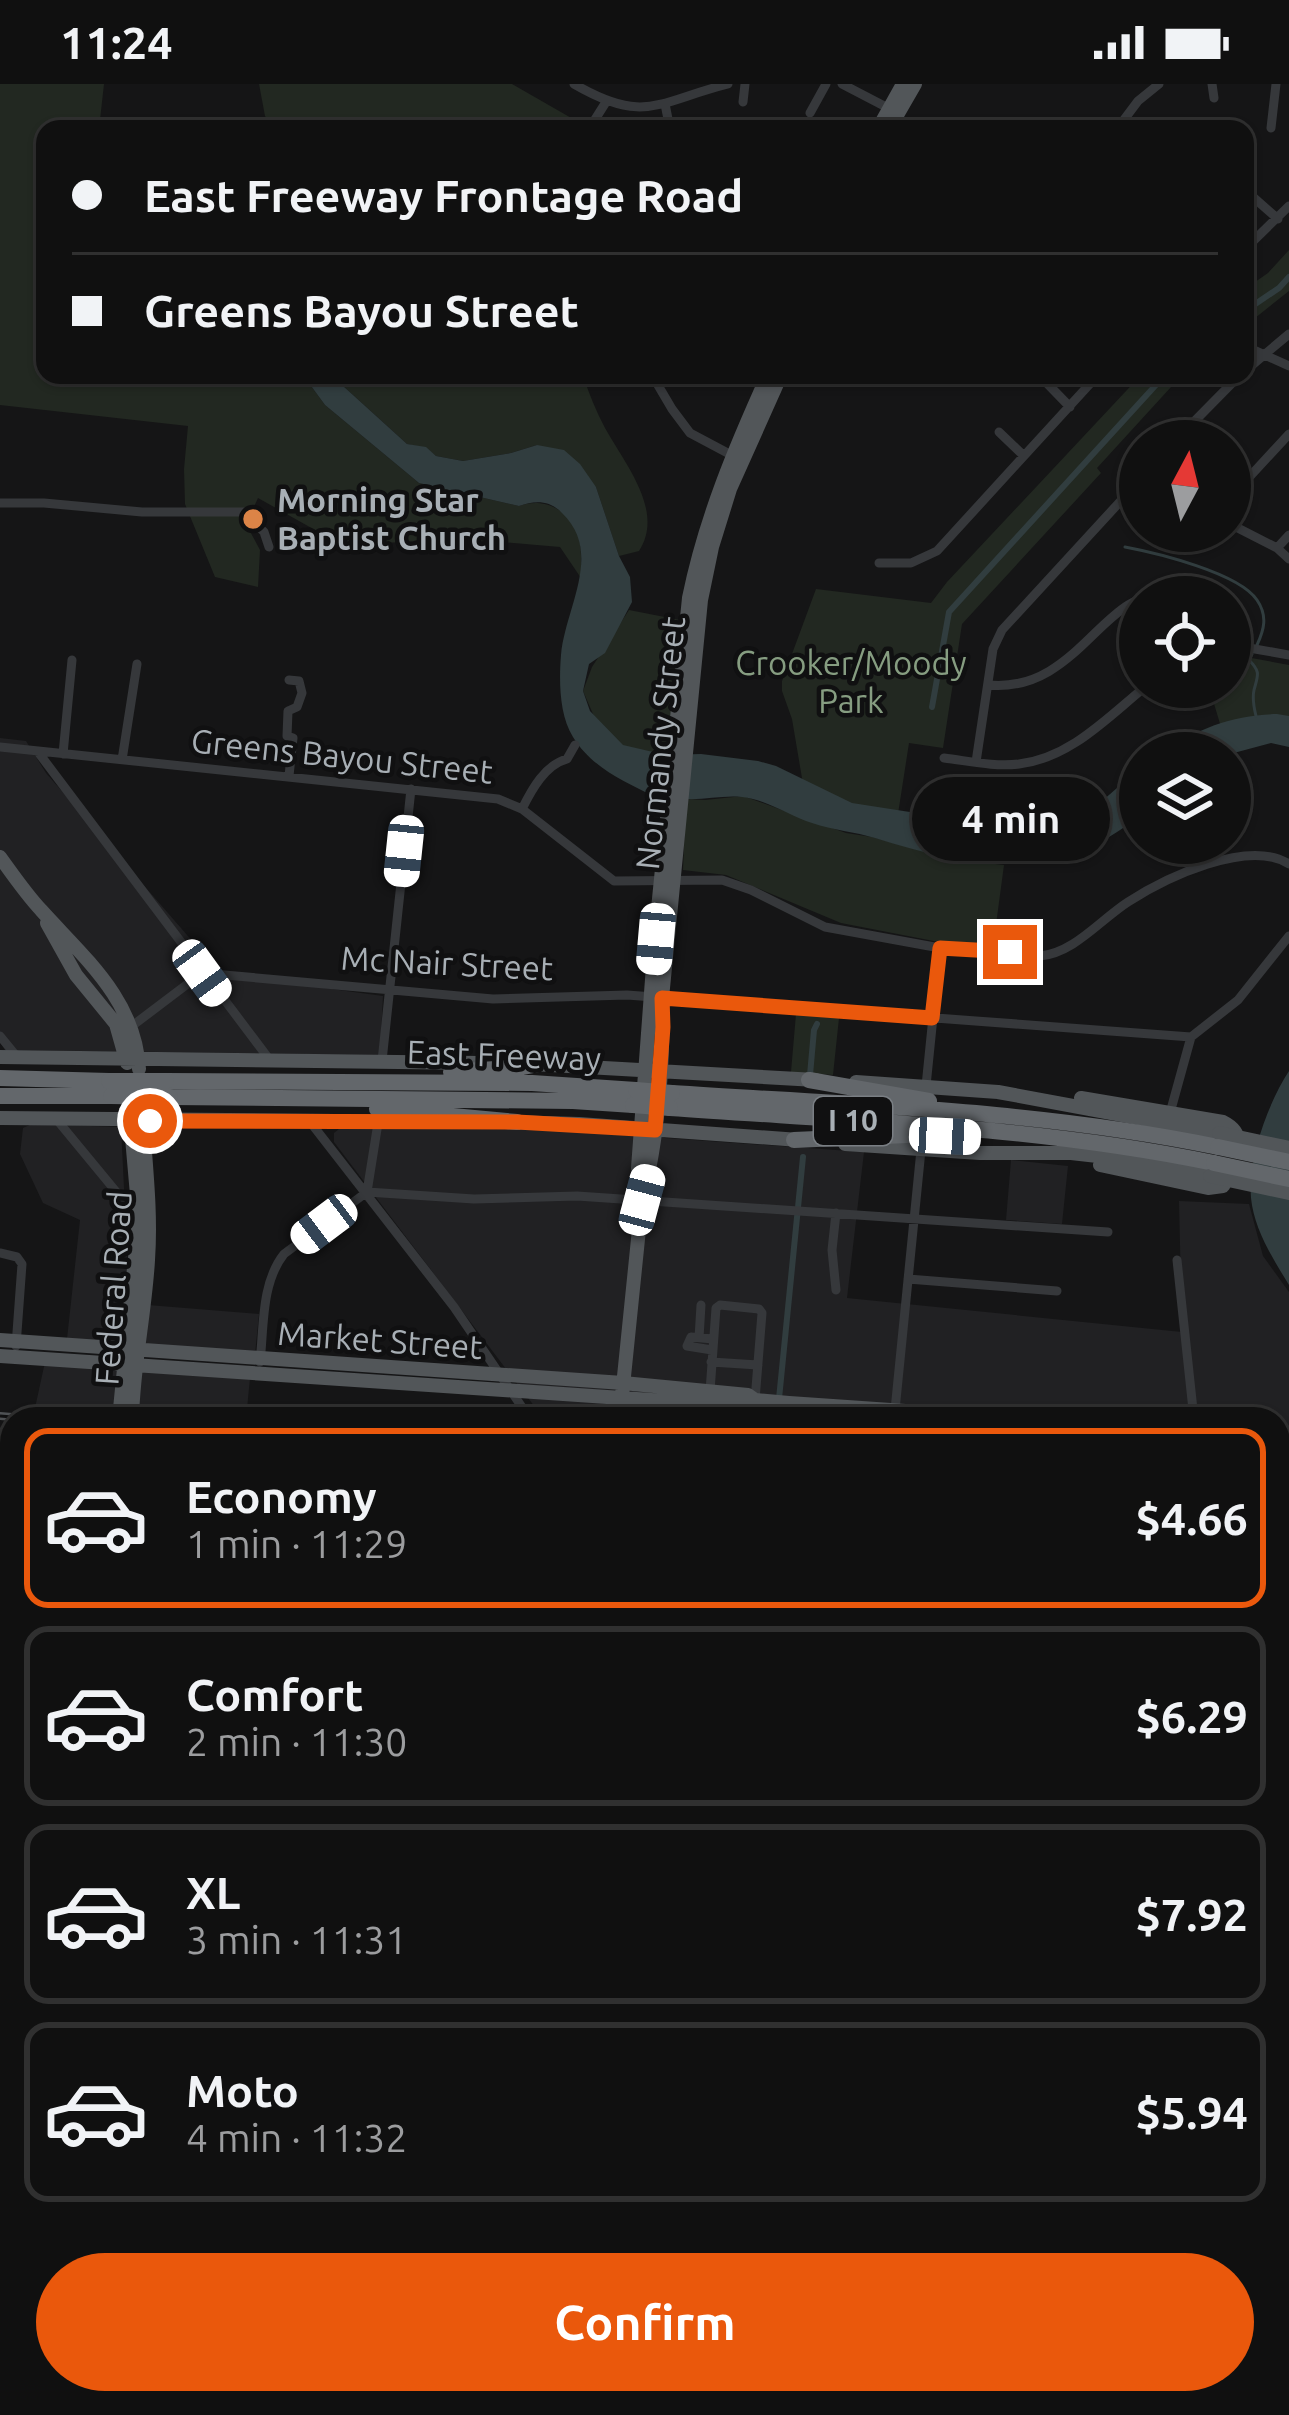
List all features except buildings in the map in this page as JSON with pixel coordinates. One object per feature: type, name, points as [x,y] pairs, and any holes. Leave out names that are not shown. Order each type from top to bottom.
[{"type":"highway","points":[[247,1081],[539,1064]]},
{"type":"highway","name":"East Freeway","points":[[0,1077],[110,1089]]},
{"type":"highway","points":[[809,1080],[1000,1115]]},
{"type":"highway","name":"East Freeway","points":[[168,1089],[247,1081],[532,1083],[634,1098],[1000,1115],[1111,1127],[1289,1179]]},
{"type":"highway","name":"East Freeway","points":[[0,1096],[168,1089],[275,1098],[634,1098]]},
{"type":"highway","points":[[275,1098],[517,1122]]},
{"type":"highway","name":"East Freeway","points":[[671,1100],[1289,1162]]},
{"type":"highway","points":[[794,1140],[1036,1134]]},
{"type":"main road","points":[[891,120],[903,84]]},
{"type":"main road","points":[[886,120],[915,84]]},
{"type":"main road","name":"Normandy Street","points":[[623,1390],[642,1200],[642,1129],[659,1070],[657,998],[681,728],[712,547],[737,458],[770,384]]},
{"type":"main road","name":"Federal Road","points":[[0,857],[66,945],[106,982],[129,1026],[144,1205],[136,1264],[132,1407]]},
{"type":"main road","name":"Federal Road","points":[[66,945],[76,975],[129,1026]]},
{"type":"main road","points":[[91,993],[106,982]]},
{"type":"main road","points":[[95,1059],[129,1026],[164,1060]]},
{"type":"main road","points":[[0,1057],[539,1064],[926,1086],[1067,1096],[1223,1122],[1231,1126],[1238,1141],[1228,1180],[1223,1186],[1208,1188],[1097,1164],[642,1129],[517,1122],[166,1121],[103,1121],[74,1128],[57,1120],[0,1118]]},
{"type":"main road","points":[[95,1059],[112,1064],[116,1072],[116,1108],[103,1121]]},
{"type":"main road","points":[[164,1060],[156,1075],[155,1109],[166,1121]]},
{"type":"main road","points":[[630,1067],[637,1081],[635,1116],[642,1129]]},
{"type":"main road","points":[[659,1070],[665,1085],[663,1118],[674,1131]]},
{"type":"main road","points":[[998,1092],[1215,1155],[1289,1193]]},
{"type":"main road","points":[[980,1153],[1071,1153],[1150,1162],[1289,1148]]},
{"type":"main road","name":"Market Street","points":[[8,1348],[510,1390],[710,1390],[748,1395],[752,1406]]},
{"type":"main road","name":"Federal Road","points":[[121,1407],[131,1357]]},
{"type":"main road","name":"Market Street","points":[[259,1366],[501,1376],[752,1406],[850,1407]]},
{"type":"street","points":[[574,84],[606,102],[634,108],[728,84]]},
{"type":"street","points":[[743,102],[745,84]]},
{"type":"street","points":[[810,113],[826,84]]},
{"type":"street","points":[[842,84],[860,88],[893,111]]},
{"type":"street","points":[[1124,120],[1159,84]]},
{"type":"street","points":[[1212,84],[1214,98]]},
{"type":"street","points":[[1271,128],[1276,84]]},
{"type":"street","points":[[595,120],[606,102]]},
{"type":"street","points":[[664,104],[668,120]]},
{"type":"street","points":[[1254,198],[1277,219]]},
{"type":"street","points":[[1254,241],[1289,206]]},
{"type":"street","points":[[1254,364],[1289,334]]},
{"type":"street","points":[[1254,351],[1289,366]]},
{"type":"street","points":[[657,384],[683,427],[737,458]]},
{"type":"street","points":[[1048,384],[1070,407]]},
{"type":"street","points":[[879,563],[911,563],[937,550],[1090,384]]},
{"type":"street","points":[[1196,420],[1232,384]]},
{"type":"street","points":[[999,432],[1024,456]]},
{"type":"street","points":[[1251,475],[1289,434]]},
{"type":"street","points":[[0,503],[44,502],[142,512],[244,512],[264,532],[269,547]]},
{"type":"street","points":[[976,762],[993,649],[1002,630],[1119,503]]},
{"type":"street","points":[[1251,535],[1289,559]]},
{"type":"street","points":[[1277,548],[1289,535]]},
{"type":"street","points":[[988,685],[1024,684],[1046,674],[1119,610]]},
{"type":"street","points":[[1251,647],[1289,655]]},
{"type":"street","points":[[64,754],[72,660]]},
{"type":"street","points":[[122,760],[137,664]]},
{"type":"street","points":[[289,776],[293,738],[287,736],[288,711],[297,707],[302,693],[299,681],[290,680]]},
{"type":"street","points":[[944,758],[1018,764],[1060,753],[1120,708]]},
{"type":"street","points":[[522,809],[556,756],[567,759],[575,745]]},
{"type":"street","name":"Greens Bayou Street","points":[[0,747],[498,799],[522,809],[605,877],[624,882],[722,880],[824,927],[940,948],[1052,955],[1150,888],[1212,863],[1261,855],[1289,865]]},
{"type":"street","points":[[38,752],[271,1061]]},
{"type":"street","points":[[382,1061],[411,789]]},
{"type":"street","points":[[1170,1113],[1191,1037],[1238,1000],[1289,936]]},
{"type":"street","points":[[926,1086],[940,948]]},
{"type":"street","points":[[129,1026],[202,973]]},
{"type":"street","name":"Mc Nair Street","points":[[202,973],[494,999],[607,994],[1191,1037]]},
{"type":"street","points":[[0,1036],[19,1058]]},
{"type":"street","points":[[243,1061],[253,1039]]},
{"type":"street","points":[[311,1123],[454,1307],[522,1407]]},
{"type":"street","points":[[331,1146],[331,1133],[340,1123]]},
{"type":"street","points":[[367,1192],[378,1123]]},
{"type":"street","points":[[74,1128],[123,1200],[144,1205]]},
{"type":"street","points":[[895,1407],[920,1150]]},
{"type":"street","points":[[259,1366],[274,1265],[367,1192],[474,1199],[577,1196],[1108,1232]]},
{"type":"street","points":[[836,1213],[832,1250],[836,1290]]},
{"type":"street","points":[[0,1253],[17,1257],[22,1264],[8,1348]]},
{"type":"street","points":[[1177,1260],[1193,1407]]},
{"type":"street","points":[[908,1280],[1058,1291]]},
{"type":"street","points":[[701,1305],[699,1338],[689,1338],[688,1348],[712,1350],[758,1366]]},
{"type":"street","points":[[710,1390],[717,1306],[761,1310],[752,1406]]},
{"type":"shaded area","points":[[310,384],[341,384],[407,444],[426,447],[436,456],[463,461],[537,445],[564,450],[580,464],[596,487],[630,577],[632,602],[605,653],[589,664],[583,691],[590,711],[623,745],[666,755],[758,761],[852,803],[942,817],[994,831],[1051,827],[1094,808],[1119,786],[1119,830],[1077,852],[1045,861],[979,862],[820,825],[751,798],[686,799],[678,790],[655,797],[589,757],[565,718],[561,655],[581,563],[574,529],[562,513],[547,503],[519,506],[419,483],[325,405]]},
{"type":"shaded area","points":[[1289,716],[1289,747],[1271,743],[1251,748],[1251,732],[1198,732],[1246,717]]},
{"type":"shaded area","points":[[0,738],[26,741],[46,773],[221,974],[383,996],[380,1055],[5,1050],[0,1042]]},
{"type":"shaded area","points":[[1289,1071],[1289,1285],[1260,1232],[1251,1182],[1261,1132]]},
{"type":"shaded area","points":[[32,1124],[121,1127],[128,1269],[120,1343],[67,1339],[80,1220],[43,1203],[20,1154],[23,1128]]},
{"type":"shaded area","points":[[339,1129],[538,1129],[864,1152],[847,1298],[1182,1332],[1179,1201],[1249,1204],[1263,1256],[1289,1292],[1289,1407],[535,1407],[334,1142]]},
{"type":"shaded area","points":[[1011,1160],[1068,1166],[1062,1224],[1006,1220]]},
{"type":"shaded area","points":[[148,1305],[259,1314],[255,1354],[143,1345]]},
{"type":"shaded area","points":[[45,1362],[250,1378],[247,1407],[35,1407]]},
{"type":"green space","points":[[0,84],[104,84],[100,120],[36,120],[36,384],[310,384],[325,405],[419,483],[519,506],[538,503],[556,508],[576,529],[581,578],[560,547],[477,540],[340,544],[258,498],[246,524],[260,550],[258,587],[215,577],[185,504],[188,426],[0,405]]},
{"type":"green space","points":[[259,84],[512,84],[575,120],[268,120]]},
{"type":"green space","points":[[1289,250],[1289,291],[1254,319],[1254,283]]},
{"type":"green space","points":[[341,384],[587,384],[639,488],[645,504],[646,536],[639,551],[619,556],[596,487],[537,445],[463,461],[407,444]]},
{"type":"green space","name":"Crooker/Moody Park","points":[[1133,384],[1174,384],[1141,420],[1119,420],[1119,444],[1097,468],[1101,473],[962,624],[943,748],[909,743],[898,814],[859,807],[803,784],[782,681],[816,589],[931,603]]},
{"type":"green space","points":[[629,610],[680,620],[668,754],[638,753],[603,737],[583,691],[592,667]]},
{"type":"green space","points":[[1251,658],[1289,665],[1289,722],[1221,727],[1215,708],[1251,708]]},
{"type":"green space","points":[[743,796],[846,833],[952,859],[1004,865],[993,947],[944,943],[841,923],[726,875],[683,870],[686,799]]},
{"type":"green space","points":[[796,1014],[839,1018],[833,1075],[791,1072]]},
{"type":"waterway","points":[[1254,305],[1289,277]]},
{"type":"waterway","points":[[932,707],[949,612],[1157,384]]},
{"type":"waterway","points":[[1148,552],[1196,566],[1247,590],[1264,617],[1257,645]]},
{"type":"waterway","points":[[1252,654],[1249,660],[1258,674],[1253,697],[1256,716]]},
{"type":"waterway","points":[[810,1075],[817,1024]]},
{"type":"waterway","points":[[778,1407],[803,1157]]},
{"type":"place","name":"Morning Star Baptist Church","points":[[253,519]]},
{"type":"route","points":[[150,1121],[517,1122],[655,1130],[662,998],[932,1018],[940,948],[1010,952]]}]
